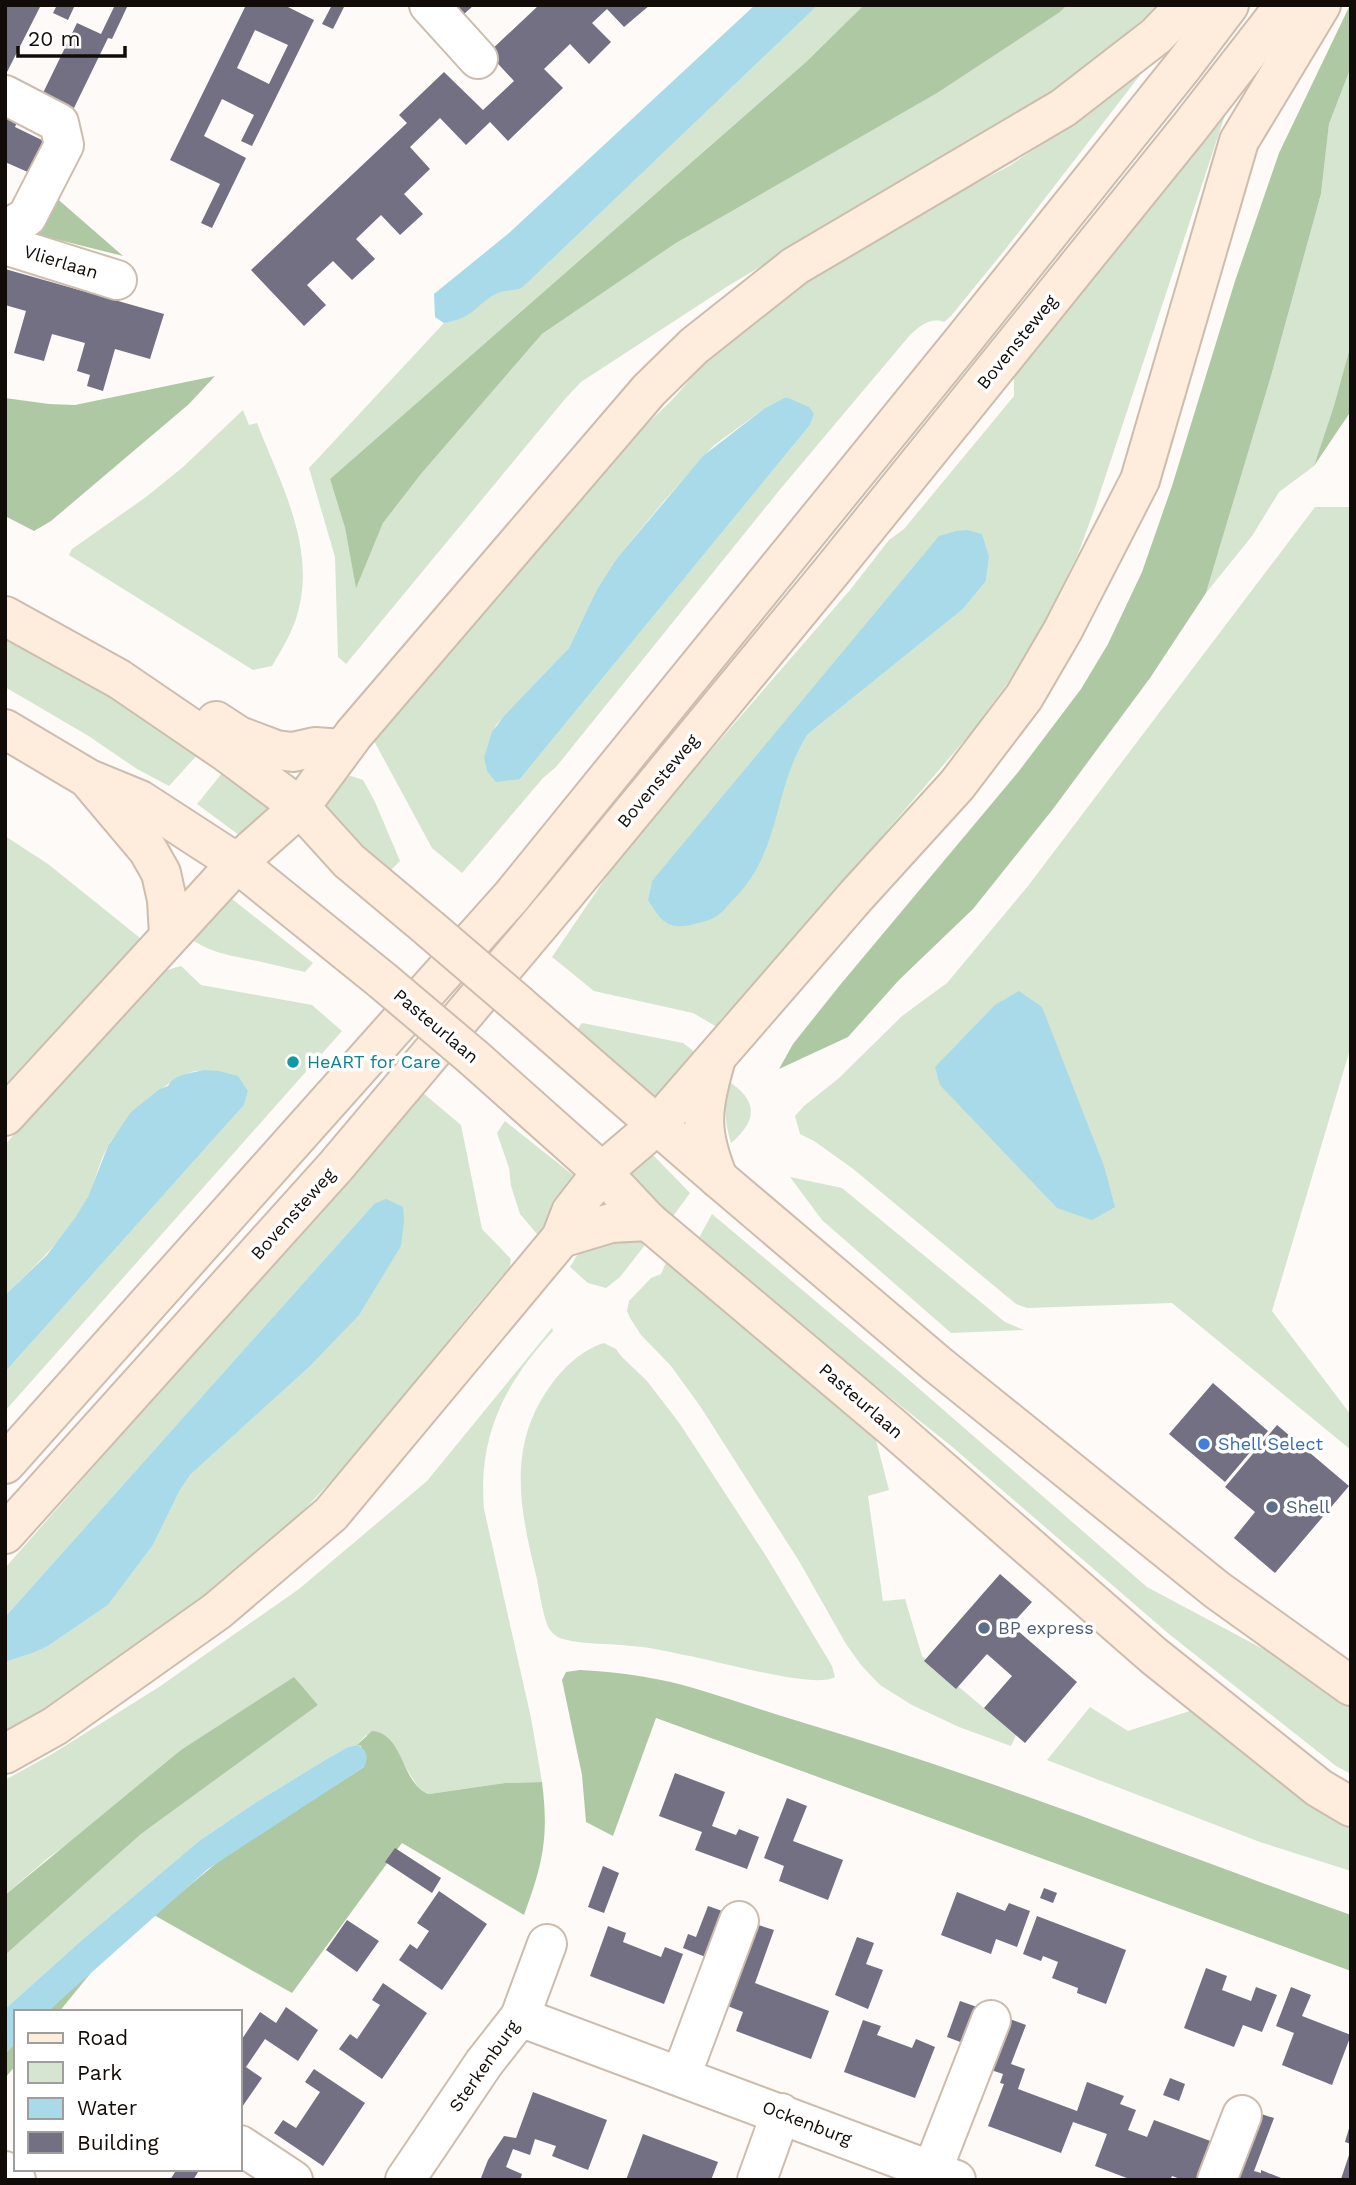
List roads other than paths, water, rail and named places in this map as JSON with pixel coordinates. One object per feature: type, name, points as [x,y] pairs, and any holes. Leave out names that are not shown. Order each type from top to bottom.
[{"type":"main road","points":[[5,1116],[169,934],[237,863],[300,807],[342,748],[649,390],[694,346],[795,266],[1063,108],[1156,36],[1186,5]]},
{"type":"main road","points":[[5,1464],[511,897],[953,353],[1229,5]]},
{"type":"main road","name":"Bovensteweg","points":[[5,1534],[337,1166],[848,552],[1173,149],[1285,5]]},
{"type":"main road","points":[[5,1754],[55,1726],[217,1611],[331,1514],[561,1238],[571,1212],[602,1172],[658,1124],[957,785],[1024,697],[1063,630],[1140,480],[1239,141],[1321,5]]},
{"type":"main road","points":[[5,616],[119,679],[226,752],[300,807],[349,861],[937,1364],[1217,1590],[1351,1686]]},
{"type":"main road","points":[[119,679],[172,692],[239,736],[276,750],[293,752],[315,747],[342,748]]},
{"type":"main road","points":[[5,729],[89,779],[148,850],[161,873],[167,900],[169,934]]},
{"type":"main road","name":"Pasteurlaan","points":[[89,779],[140,800],[237,863],[383,981],[602,1172],[648,1221],[870,1408],[1154,1656],[1320,1788],[1351,1807]]},
{"type":"main road","points":[[718,1055],[708,1086],[703,1124],[708,1154],[718,1178]]},
{"type":"main road","points":[[561,1238],[611,1223],[648,1221]]},
{"type":"street","points":[[429,5],[478,58]]},
{"type":"street","name":"Vlierlaan","points":[[5,95],[59,123],[64,145],[27,218],[5,230]]},
{"type":"street","name":"Vlierlaan","points":[[5,245],[117,280]]},
{"type":"street","points":[[681,2076],[739,1922]]},
{"type":"street","name":"Sterkenburg","points":[[405,2180],[484,2063],[520,2017],[547,1944]]},
{"type":"street","name":"Ockenburg","points":[[520,2017],[944,2175],[991,2020]]},
{"type":"street","points":[[757,2180],[781,2113]]},
{"type":"street","points":[[1217,2180],[1242,2116]]},
{"type":"street","points":[[242,2145],[293,2180]]},
{"type":"street","points":[[5,2171],[16,2180]]},
{"type":"water","points":[[755,5],[818,5],[523,287],[499,292],[468,315],[454,321],[444,323],[435,317],[434,294],[509,233]]},
{"type":"water","points":[[786,397],[809,407],[814,414],[810,425],[520,779],[496,782],[487,771],[484,757],[492,732],[569,648],[596,591],[617,558],[703,456],[765,408]]},
{"type":"water","points":[[967,530],[982,534],[989,557],[986,581],[963,609],[808,734],[796,754],[760,863],[748,883],[723,910],[713,918],[694,924],[678,926],[666,923],[648,900],[652,881],[939,536]]},
{"type":"water","points":[[1019,991],[1042,1007],[1104,1166],[1115,1207],[1092,1220],[1057,1208],[940,1085],[935,1067],[995,1005]]},
{"type":"water","points":[[203,1070],[238,1076],[248,1091],[244,1105],[5,1372],[5,1295],[47,1255],[75,1218],[88,1197],[108,1146],[131,1112],[175,1079]]},
{"type":"water","points":[[386,1199],[403,1207],[401,1246],[359,1315],[307,1369],[190,1475],[153,1545],[108,1605],[48,1646],[5,1662],[5,1617],[374,1204]]},
{"type":"water","points":[[357,1745],[363,1749],[366,1754],[364,1767],[208,1869],[49,2010],[14,2010],[14,2044],[5,2054],[5,2009],[82,1940],[199,1841],[255,1803],[348,1747]]},
{"type":"place","name":"HeART for Care","points":[[293,1062]]},
{"type":"place","name":"Shell Select","points":[[1204,1444]]},
{"type":"place","name":"Shell","points":[[1272,1507]]},
{"type":"place","name":"BP express","points":[[984,1628]]}]
